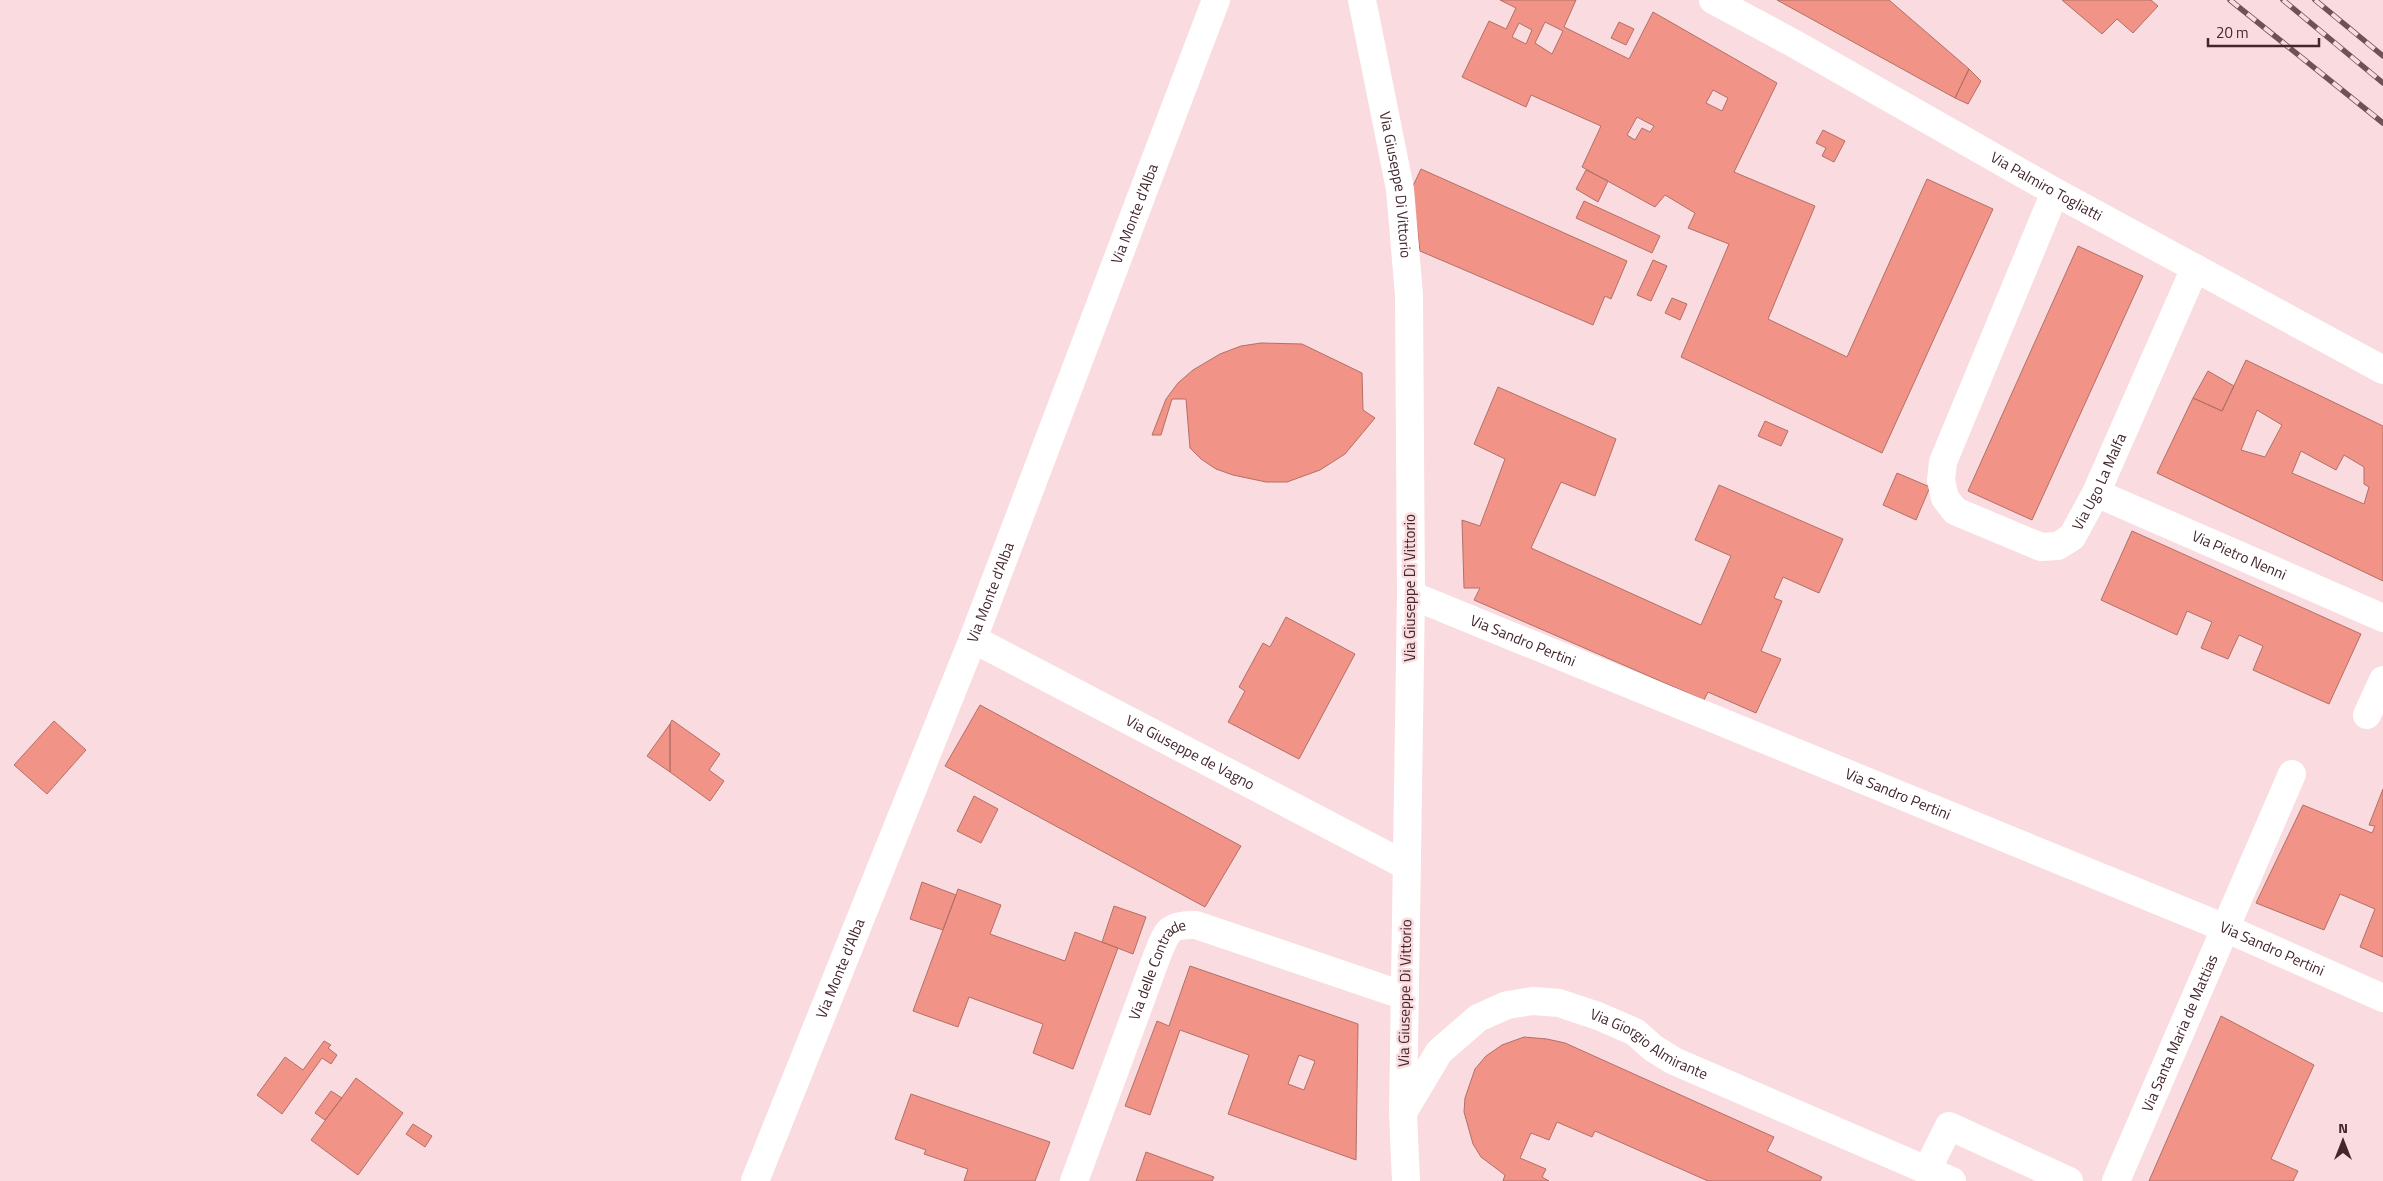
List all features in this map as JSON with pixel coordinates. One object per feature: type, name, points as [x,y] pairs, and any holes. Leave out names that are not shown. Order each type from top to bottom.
[{"type":"street","name":"Via Monte d'Alba","points":[[755,1181],[974,639],[1216,0]]},
{"type":"street","name":"Via Giuseppe Di Vittorio","points":[[1362,0],[1400,189],[1409,295],[1411,595],[1404,1113],[1406,1181]]},
{"type":"street","name":"Via Palmiro Togliatti","points":[[1713,0],[1793,42],[2055,192],[2383,370]]},
{"type":"street","name":"Via Ugo La Malfa","points":[[2055,192],[1943,462],[1941,480],[1945,498],[1956,511],[2041,547],[2058,546],[2072,537],[2096,493],[2195,268]]},
{"type":"street","name":"Via Pietro Nenni","points":[[2096,493],[2383,618]]},
{"type":"street","name":"Via Sandro Pertini","points":[[1411,595],[2225,928],[2383,998]]},
{"type":"street","name":"Via Giuseppe de Vagno","points":[[974,639],[1407,866]]},
{"type":"street","points":[[2367,714],[2383,680]]},
{"type":"street","name":"Via Santa Maria de Mattias","points":[[2116,1181],[2292,774]]},
{"type":"street","name":"Via delle Contrade","points":[[1074,1181],[1166,933],[1179,924],[1196,925],[1405,996]]},
{"type":"street","name":"Via Giorgio Almirante","points":[[1404,1113],[1439,1052],[1478,1018],[1507,1005],[1533,1001],[1559,1003],[1598,1016],[1635,1032],[1652,1048],[1674,1061],[1952,1181]]},
{"type":"street","points":[[1927,1170],[1949,1126],[2069,1181]]},
{"type":"building","points":[[1500,0],[1576,0],[1564,27],[1629,59],[1653,12],[1777,83],[1734,172],[1815,206],[1768,319],[1847,357],[1927,179],[1993,209],[1882,453],[1681,357],[1729,244],[1688,228],[1695,213],[1665,195],[1655,207],[1582,167],[1601,126],[1531,95],[1526,107],[1462,77],[1489,21],[1506,29],[1516,8]],"holes":[[[1545,22],[1563,31],[1552,54],[1535,43]],[[1519,23],[1532,30],[1526,44],[1512,37]],[[1713,90],[1728,98],[1722,111],[1706,103]],[[1637,117],[1654,126],[1650,132],[1642,128],[1635,140],[1627,135]]]},
{"type":"building","points":[[1777,0],[1889,0],[1969,69],[1955,98]]},
{"type":"building","points":[[2062,0],[2151,0],[2158,6],[2133,33],[2117,19],[2102,34]]},
{"type":"building","points":[[1619,22],[1634,29],[1626,45],[1611,38]]},
{"type":"building","points":[[1969,69],[1981,81],[1968,104],[1955,98]]},
{"type":"building","points":[[1823,130],[1845,141],[1834,162],[1822,156],[1826,148],[1816,143]]},
{"type":"building","points":[[1421,169],[1627,261],[1611,299],[1605,296],[1593,325],[1420,251],[1412,188]]},
{"type":"building","points":[[1586,170],[1608,181],[1598,202],[1576,189]]},
{"type":"building","points":[[1584,201],[1660,236],[1652,253],[1576,218]]},
{"type":"building","points":[[2078,246],[2143,276],[2032,520],[1968,491]]},
{"type":"building","points":[[1653,260],[1667,266],[1651,301],[1637,295]]},
{"type":"building","points":[[1672,298],[1687,304],[1680,320],[1665,313]]},
{"type":"building","points":[[1261,343],[1302,344],[1362,373],[1363,410],[1375,418],[1345,454],[1320,470],[1287,482],[1266,482],[1233,475],[1216,469],[1201,459],[1190,448],[1186,399],[1172,399],[1161,435],[1152,435],[1166,399],[1178,383],[1193,370],[1220,354],[1241,346]]},
{"type":"building","points":[[2246,360],[2383,426],[2383,581],[2157,473],[2193,398],[2222,411]],"holes":[[[2257,410],[2282,425],[2265,457],[2241,450]],[[2301,451],[2336,470],[2344,455],[2364,467],[2364,484],[2369,487],[2364,504],[2292,473]]]},
{"type":"building","points":[[2208,371],[2234,386],[2222,411],[2193,398]]},
{"type":"building","points":[[1498,387],[1616,439],[1595,496],[1561,482],[1531,548],[1701,625],[1731,556],[1695,540],[1719,485],[1843,539],[1819,593],[1783,577],[1774,598],[1782,601],[1761,651],[1781,659],[1756,713],[1708,692],[1704,700],[1474,600],[1480,588],[1464,588],[1462,520],[1480,526],[1505,459],[1474,444]]},
{"type":"building","points":[[1765,421],[1788,431],[1781,446],[1758,436]]},
{"type":"building","points":[[1897,473],[1930,487],[1916,520],[1883,505]]},
{"type":"building","points":[[2132,531],[2361,634],[2329,704],[2253,670],[2263,646],[2239,635],[2228,659],[2201,648],[2212,622],[2187,611],[2177,635],[2101,600]]},
{"type":"building","points":[[1286,617],[1355,654],[1299,759],[1228,722],[1245,691],[1239,687],[1263,643],[1270,647]]},
{"type":"building","points":[[980,705],[1241,846],[1205,907],[945,766]]},
{"type":"building","points":[[672,720],[720,754],[709,770],[724,781],[710,801],[670,772],[670,724]]},
{"type":"building","points":[[54,721],[86,750],[47,794],[14,765]]},
{"type":"building","points":[[670,724],[670,772],[647,756]]},
{"type":"building","points":[[2383,789],[2383,957],[2360,947],[2375,909],[2340,894],[2324,930],[2256,903],[2303,805],[2372,833],[2375,826],[2369,825]]},
{"type":"building","points":[[974,796],[998,809],[981,843],[957,831]]},
{"type":"building","points":[[922,882],[956,895],[943,930],[910,919]]},
{"type":"building","points":[[958,889],[1001,905],[990,934],[1065,961],[1075,932],[1118,948],[1073,1069],[1033,1053],[1043,1024],[969,997],[958,1027],[913,1011]]},
{"type":"building","points":[[1114,906],[1146,917],[1133,954],[1102,942]]},
{"type":"building","points":[[1190,966],[1358,1024],[1356,1160],[1228,1114],[1249,1055],[1180,1030],[1150,1115],[1125,1106],[1157,1021],[1169,1026]],"holes":[[[1299,1055],[1315,1061],[1304,1090],[1288,1084]]]},
{"type":"building","points":[[2221,1016],[2314,1065],[2271,1159],[2298,1171],[2293,1181],[2149,1181]]},
{"type":"building","points":[[1524,1037],[1565,1043],[1774,1137],[1767,1151],[1822,1177],[1820,1181],[1708,1181],[1595,1131],[1592,1137],[1557,1122],[1549,1140],[1531,1133],[1520,1158],[1546,1169],[1542,1177],[1549,1181],[1503,1181],[1505,1175],[1481,1157],[1473,1144],[1464,1112],[1465,1098],[1475,1069],[1486,1056],[1502,1045]]},
{"type":"building","points":[[324,1041],[331,1045],[328,1048],[337,1055],[331,1064],[322,1058],[282,1114],[257,1095],[285,1057],[303,1070]]},
{"type":"building","points":[[356,1078],[403,1113],[358,1175],[311,1140]]},
{"type":"building","points":[[331,1091],[342,1098],[325,1120],[315,1113]]},
{"type":"building","points":[[911,1094],[1050,1142],[1035,1181],[964,1181],[968,1169],[924,1154],[926,1150],[895,1139]]},
{"type":"building","points":[[413,1124],[432,1136],[425,1147],[406,1134]]},
{"type":"building","points":[[1146,1152],[1214,1177],[1212,1181],[1136,1181]]},
{"type":"railway","points":[[2230,0],[2383,123]]},
{"type":"railway","points":[[2283,0],[2383,83]]},
{"type":"railway","points":[[2315,0],[2383,56]]}]
